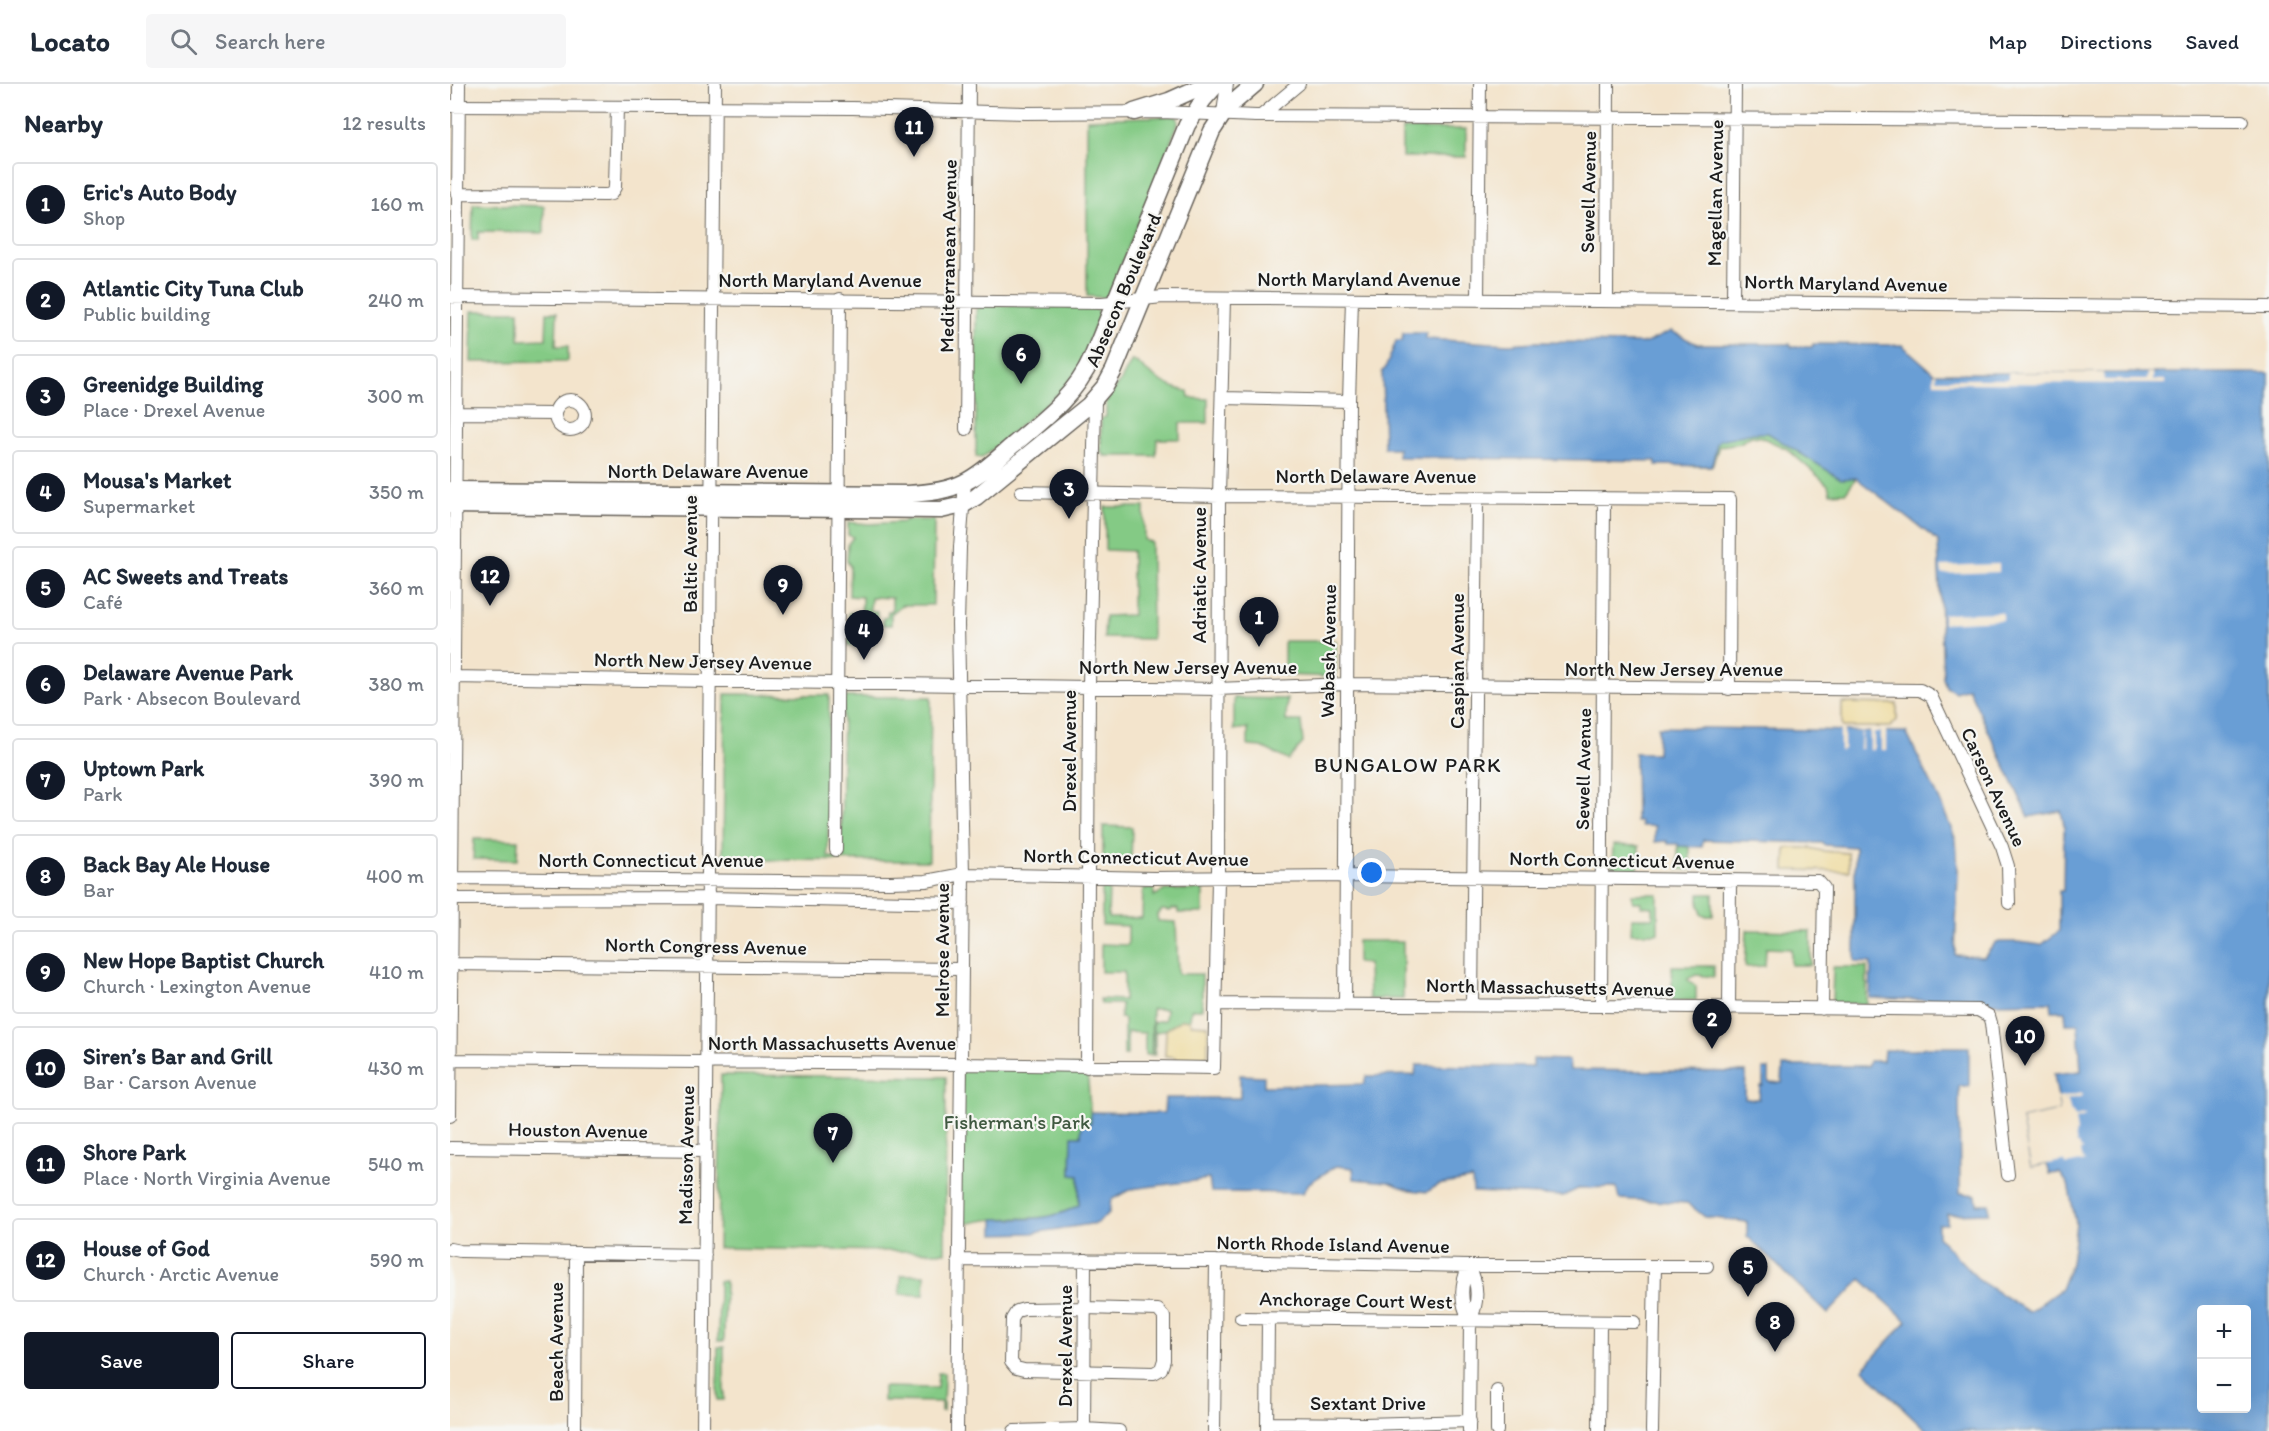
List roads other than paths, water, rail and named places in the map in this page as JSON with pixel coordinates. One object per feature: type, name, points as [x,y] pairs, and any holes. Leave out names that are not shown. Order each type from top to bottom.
[{"type":"highway","points":[[1134,112],[1169,101],[1207,84]]},
{"type":"highway","name":"Absecon Boulevard","points":[[965,482],[1052,412],[1073,390],[1089,364],[1183,133],[1193,113],[1217,84]]},
{"type":"highway","name":"Absecon Boulevard","points":[[963,505],[1004,475],[1095,400],[1106,385],[1209,138],[1222,114],[1255,84]]},
{"type":"highway","name":"North Delaware Avenue","points":[[838,501],[936,491],[965,482]]},
{"type":"highway","name":"North Delaware Avenue","points":[[453,497],[838,501],[941,510],[963,505]]},
{"type":"street","points":[[450,1116],[453,497],[457,413],[453,296],[457,194],[454,106],[459,84]]},
{"type":"street","name":"Baltic Avenue","points":[[708,880],[711,299],[715,84]]},
{"type":"street","name":"Mediterranean Avenue","points":[[966,429],[969,84]]},
{"type":"street","points":[[1222,114],[1227,84]]},
{"type":"street","points":[[1262,116],[1299,84]]},
{"type":"street","points":[[1478,300],[1480,84]]},
{"type":"street","name":"Sewell Avenue","points":[[1607,300],[1608,84]]},
{"type":"street","name":"Magellan Avenue","points":[[1733,302],[1735,84]]},
{"type":"street","points":[[454,106],[1134,112],[1262,116],[2242,121]]},
{"type":"street","points":[[457,194],[611,194],[615,187],[617,107]]},
{"type":"street","name":"North Maryland Avenue","points":[[453,296],[1115,302],[1143,299],[1352,298],[2269,307]]},
{"type":"street","name":"Adriatic Avenue","points":[[1214,1068],[1217,1004],[1219,496],[1224,298]]},
{"type":"street","name":"Wabash Avenue","points":[[1345,1005],[1349,401],[1352,298]]},
{"type":"street","points":[[836,850],[840,299]]},
{"type":"street","points":[[1223,398],[1349,401]]},
{"type":"street","name":"Drexel Avenue","points":[[1087,1067],[1089,686],[1095,400]]},
{"type":"street","points":[[457,413],[555,414]]},
{"type":"street","points":[[959,685],[959,602],[965,482]]},
{"type":"street","name":"North Delaware Avenue","points":[[1021,492],[1219,496],[1730,499],[1729,689]]},
{"type":"street","name":"Caspian Avenue","points":[[1472,1005],[1477,497]]},
{"type":"street","name":"Sewell Avenue","points":[[1600,1006],[1604,498]]},
{"type":"street","name":"North New Jersey Avenue","points":[[452,677],[1217,689],[1347,684],[1920,690],[1926,692]]},
{"type":"street","name":"Melrose Avenue","points":[[957,1431],[963,903],[959,685]]},
{"type":"street","name":"Carson Avenue","points":[[1926,692],[1931,696],[2004,853],[2008,866],[2009,903]]},
{"type":"street","name":"North Connecticut Avenue","points":[[452,878],[926,881],[963,874],[1218,879],[1346,876],[1730,882],[1818,881],[1824,888],[1822,1009]]},
{"type":"street","name":"Madison Avenue","points":[[703,1431],[708,880]]},
{"type":"street","points":[[1729,1009],[1730,882]]},
{"type":"street","name":"North Connecticut Avenue","points":[[451,899],[708,898],[963,903]]},
{"type":"street","name":"North Congress Avenue","points":[[451,964],[962,969]]},
{"type":"street","name":"North Massachusetts Avenue","points":[[1217,1004],[1978,1010],[1989,1016],[2008,1175]]},
{"type":"street","name":"North Massachusetts Avenue","points":[[450,1060],[1214,1068]]},
{"type":"street","name":"Houston Avenue","points":[[450,1148],[705,1152]]},
{"type":"street","points":[[450,1249],[705,1255]]},
{"type":"street","name":"Beach Avenue","points":[[575,1431],[576,1253]]},
{"type":"street","name":"North Rhode Island Avenue","points":[[958,1260],[1216,1261],[1469,1266],[1707,1266]]},
{"type":"street","name":"Drexel Avenue","points":[[1084,1430],[1085,1260]]},
{"type":"street","points":[[1214,1431],[1216,1261]]},
{"type":"street","points":[[1469,1266],[1476,1281],[1476,1309],[1470,1321],[1469,1426]]},
{"type":"street","points":[[1652,1431],[1655,1266]]},
{"type":"street","points":[[1085,1308],[1158,1310],[1164,1317],[1166,1326],[1164,1360],[1161,1369],[1154,1373],[1024,1370],[1016,1368],[1011,1362],[1012,1319],[1017,1311],[1085,1308]]},
{"type":"street","name":"Anchorage Court West","points":[[1241,1318],[1634,1322]]},
{"type":"street","points":[[1267,1427],[1268,1318]]},
{"type":"street","points":[[1599,1431],[1600,1323]]},
{"type":"street","points":[[1497,1391],[1497,1431]]},
{"type":"street","name":"Sextant Drive","points":[[1267,1427],[1469,1426]]},
{"type":"street","points":[[1014,1431],[1119,1431]]},
{"type":"water","points":[[1671,331],[1697,344],[1790,344],[1792,347],[1812,347],[1813,344],[1902,345],[1934,373],[2269,373],[2269,1431],[1927,1431],[1863,1369],[1907,1321],[1861,1279],[1828,1314],[1747,1236],[1747,1222],[1705,1217],[1687,1203],[1619,1199],[1616,1187],[1580,1188],[1563,1196],[1473,1192],[1472,1179],[1438,1185],[1427,1192],[1410,1190],[1388,1182],[1354,1179],[1353,1168],[1336,1166],[1309,1183],[1303,1193],[1211,1192],[1209,1179],[1131,1189],[1111,1200],[1109,1213],[1097,1223],[1033,1233],[994,1234],[994,1219],[1027,1219],[1048,1216],[1079,1205],[1079,1176],[1071,1175],[1072,1136],[1081,1136],[1082,1123],[1091,1123],[1091,1112],[1164,1113],[1165,1098],[1240,1098],[1240,1075],[1264,1076],[1264,1086],[1364,1084],[1366,1076],[1415,1075],[1416,1065],[1533,1067],[1533,1059],[1569,1060],[1570,1070],[1746,1072],[1745,1099],[1759,1099],[1760,1086],[1763,1086],[1763,1069],[1769,1069],[1769,1082],[1782,1083],[1783,1066],[1868,1066],[1869,1061],[1883,1061],[1884,1050],[1969,1047],[1969,1086],[1959,1086],[1960,1193],[1976,1195],[1977,1204],[1989,1204],[1989,1213],[1947,1214],[1947,1224],[1938,1224],[1938,1237],[1980,1281],[2029,1312],[2061,1289],[2071,1263],[2076,1223],[2068,1184],[2060,1173],[2050,1174],[2047,1164],[2031,1167],[2022,1119],[2060,1111],[2054,1074],[2081,1071],[2078,1024],[2066,1024],[2065,1011],[2052,1011],[2051,1002],[1993,1003],[1870,998],[1871,963],[1855,962],[1855,847],[1824,845],[1823,843],[1703,840],[1702,847],[1678,846],[1678,844],[1668,844],[1667,841],[1655,842],[1655,826],[1641,826],[1641,822],[1636,822],[1635,753],[1657,753],[1658,727],[1906,732],[1956,840],[1958,871],[1955,955],[1984,957],[1996,942],[2041,945],[2059,931],[2059,891],[2063,891],[2064,825],[2061,811],[2029,817],[1968,688],[1955,692],[1946,687],[1943,678],[1938,541],[1856,478],[1841,479],[1768,433],[1753,433],[1720,440],[1717,443],[1712,466],[1656,465],[1656,461],[1398,457],[1398,448],[1384,448],[1382,371],[1385,369],[1396,341],[1402,341],[1403,333],[1426,333],[1426,339],[1509,344],[1535,342],[1646,343]]},
{"type":"place","name":"Shore Park","points":[[914,157]]},
{"type":"place","name":"Delaware Avenue Park","points":[[1021,384]]},
{"type":"place","name":"Greenidge Building","points":[[1069,519]]},
{"type":"place","name":"House of God","points":[[490,606]]},
{"type":"place","name":"New Hope Baptist Church","points":[[783,615]]},
{"type":"place","name":"Eric's Auto Body","points":[[1259,647]]},
{"type":"place","name":"Mousa's Market","points":[[864,660]]},
{"type":"place","name":"Atlantic City Tuna Club","points":[[1712,1049]]},
{"type":"place","name":"Siren’s Bar and Grill","points":[[2025,1066]]},
{"type":"place","name":"Uptown Park","points":[[833,1163]]},
{"type":"place","name":"AC Sweets and Treats","points":[[1748,1297]]},
{"type":"place","name":"Back Bay Ale House","points":[[1775,1352]]},
{"type":"district","name":"BUNGALOW PARK","points":[[1408,764]]},
{"type":"park label","name":"Fisherman's Park","points":[[1017,1122]]}]
